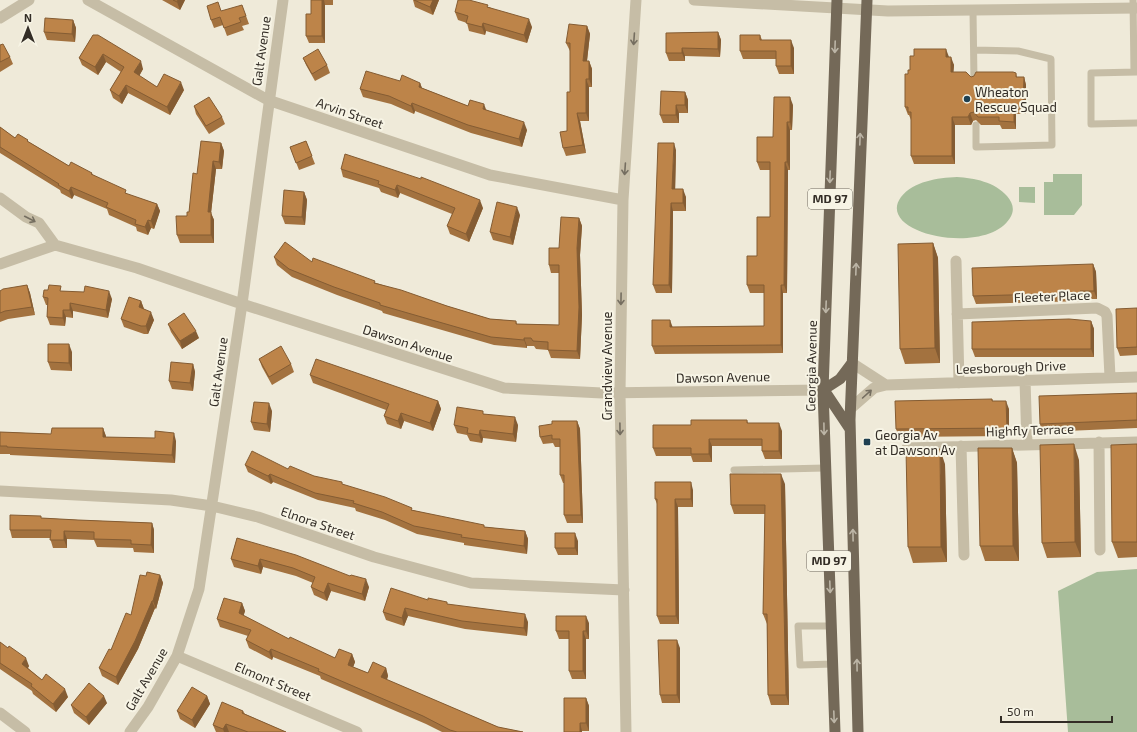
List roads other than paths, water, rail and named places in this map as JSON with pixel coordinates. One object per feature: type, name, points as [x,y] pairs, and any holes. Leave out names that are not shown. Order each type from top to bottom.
[{"type":"main road","name":"Georgia Avenue","points":[[835,732],[823,390],[837,4]]},
{"type":"main road","name":"MD 97","points":[[858,732],[850,429],[867,5]]},
{"type":"main road","points":[[850,429],[823,390],[840,379],[852,364]]},
{"type":"street","points":[[0,18],[29,0]]},
{"type":"street","name":"Arvin Street","points":[[88,0],[268,100],[490,175],[623,200]]},
{"type":"street","name":"Galt Avenue","points":[[130,732],[148,707],[177,656],[199,589],[242,304],[268,100],[283,0]]},
{"type":"street","name":"Grandview Avenue","points":[[626,732],[620,393],[623,200],[636,0]]},
{"type":"street","points":[[694,0],[867,5],[973,11],[1134,5]]},
{"type":"street","points":[[0,198],[26,217],[39,223],[55,245],[0,264]]},
{"type":"street","name":"Dawson Avenue","points":[[55,245],[138,268],[242,304],[504,388],[620,393],[823,390]]},
{"type":"street","points":[[956,261],[959,383]]},
{"type":"street","name":"Fleeter Place","points":[[957,314],[1097,308],[1105,312],[1107,316],[1110,377]]},
{"type":"street","points":[[852,364],[886,385]]},
{"type":"street","name":"Leesborough Drive","points":[[851,408],[874,388],[886,385],[1137,377]]},
{"type":"street","points":[[1025,380],[1027,444]]},
{"type":"street","points":[[1099,442],[1100,550]]},
{"type":"street","name":"Highfly Terrace","points":[[907,448],[1137,442]]},
{"type":"street","points":[[961,446],[964,555]]},
{"type":"street","name":"Elnora Street","points":[[0,491],[171,500],[212,506],[258,517],[374,557],[471,583],[624,590]]},
{"type":"street","name":"Elmont Street","points":[[177,656],[357,732]]},
{"type":"street","points":[[0,713],[25,732]]},
{"type":"lane","points":[[1134,5],[1136,72],[1091,73],[1091,124],[1137,123]]},
{"type":"lane","points":[[973,11],[975,50],[974,80]]},
{"type":"lane","points":[[975,50],[1018,51],[1051,59],[1052,144],[976,147],[976,125]]},
{"type":"lane","points":[[734,470],[825,468]]},
{"type":"lane","points":[[831,626],[798,626],[800,665],[833,664]]},
{"type":"place","name":"Wheaton Rescue Squad","points":[[967,99]]},
{"type":"place","name":"Georgia Av at Dawson Av","points":[[867,442]]}]
